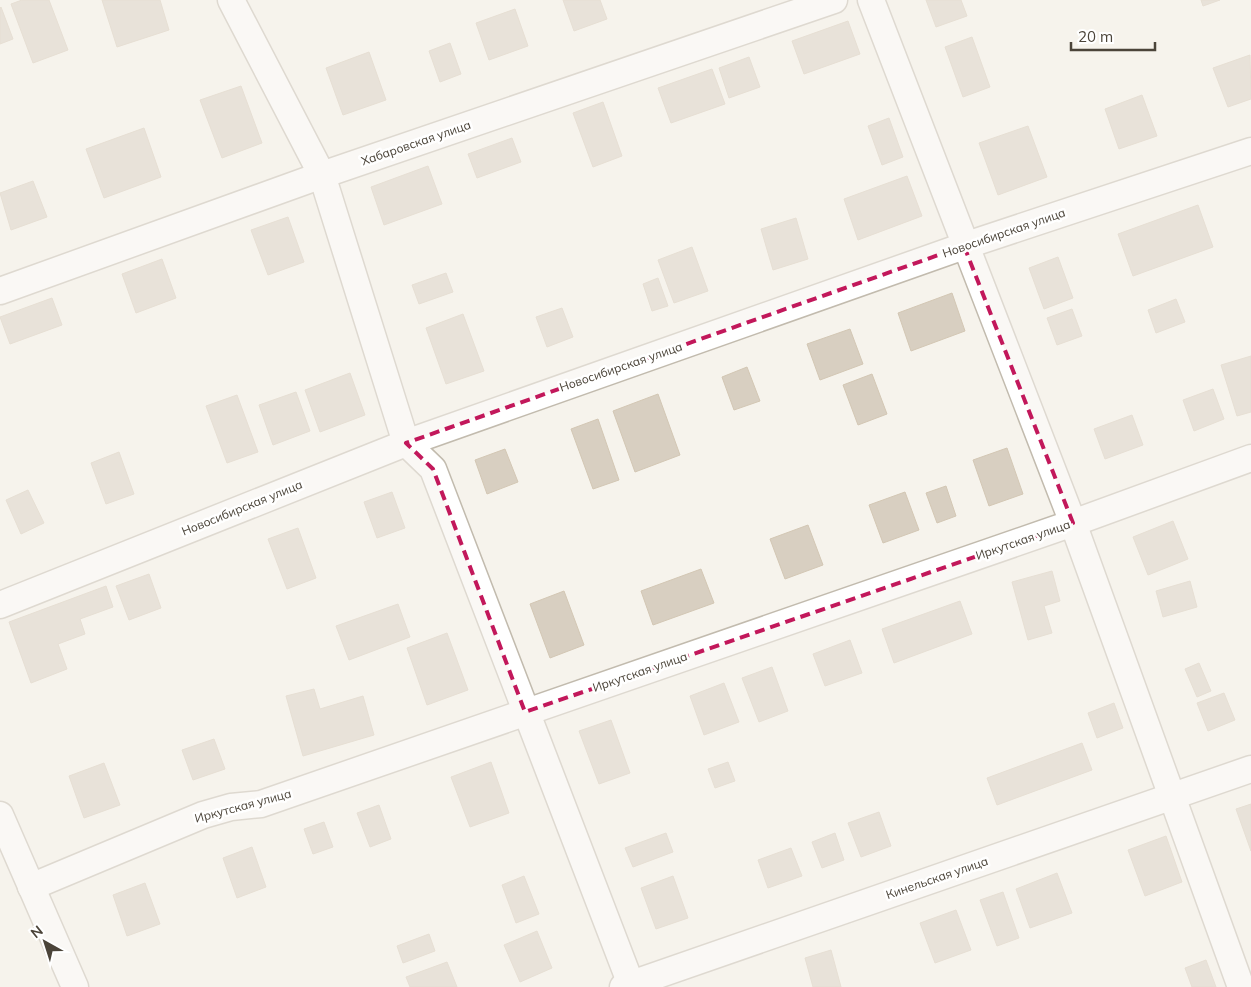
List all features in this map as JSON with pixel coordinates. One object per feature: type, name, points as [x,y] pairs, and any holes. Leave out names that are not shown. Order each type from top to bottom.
[{"type":"street","points":[[231,0],[322,175],[406,442],[433,469],[629,986]]},
{"type":"street","name":"Хабаровская улица","points":[[0,291],[322,175],[834,0]]},
{"type":"street","points":[[871,0],[964,246],[1073,523],[1241,987]]},
{"type":"street","name":"Новосибирская улица","points":[[0,605],[406,442],[964,246],[1251,151]]},
{"type":"street","name":"Иркутская улица","points":[[31,887],[203,815],[231,807],[261,804],[1073,523],[1251,458]]},
{"type":"street","name":"Кинельская улица","points":[[629,986],[1251,769]]},
{"type":"street","points":[[0,814],[75,987]]},
{"type":"highlighted area","points":[[964,246],[1073,523],[525,712],[433,469],[406,443]]},
{"type":"building","points":[[22,0],[49,0],[68,50],[33,63],[11,4]]},
{"type":"building","points":[[102,0],[160,0],[169,30],[117,47]]},
{"type":"building","points":[[563,0],[600,0],[607,19],[574,31]]},
{"type":"building","points":[[926,0],[961,0],[967,16],[936,27]]},
{"type":"building","points":[[1201,0],[1220,0],[1203,6]]},
{"type":"building","points":[[0,8],[13,39],[0,44]]},
{"type":"building","points":[[515,9],[528,46],[489,60],[476,23]]},
{"type":"building","points":[[848,21],[860,54],[804,74],[792,41]]},
{"type":"building","points":[[972,37],[990,87],[963,97],[945,47]]},
{"type":"building","points":[[450,43],[461,74],[440,82],[429,51]]},
{"type":"building","points":[[369,52],[386,100],[343,115],[326,68]]},
{"type":"building","points":[[1250,55],[1251,99],[1228,107],[1213,68]]},
{"type":"building","points":[[749,57],[760,87],[729,98],[719,68]]},
{"type":"building","points":[[712,69],[725,104],[671,123],[658,88]]},
{"type":"building","points":[[241,86],[262,143],[222,158],[200,100]]},
{"type":"building","points":[[1142,95],[1157,136],[1119,149],[1105,109]]},
{"type":"building","points":[[603,102],[622,156],[593,167],[573,113]]},
{"type":"building","points":[[889,118],[903,157],[882,165],[868,126]]},
{"type":"building","points":[[1028,126],[1047,177],[998,195],[979,143]]},
{"type":"building","points":[[144,128],[161,177],[104,198],[86,149]]},
{"type":"building","points":[[512,138],[521,162],[477,178],[468,154]]},
{"type":"building","points":[[428,166],[442,204],[384,225],[371,187]]},
{"type":"building","points":[[907,176],[922,216],[858,240],[844,199]]},
{"type":"building","points":[[33,181],[47,217],[11,230],[0,193]]},
{"type":"building","points":[[1198,205],[1213,247],[1133,276],[1118,234]]},
{"type":"building","points":[[288,217],[304,262],[268,275],[251,230]]},
{"type":"building","points":[[796,218],[808,259],[773,270],[761,229]]},
{"type":"building","points":[[692,247],[708,291],[674,303],[658,260]]},
{"type":"building","points":[[1058,257],[1073,298],[1044,309],[1029,268]]},
{"type":"building","points":[[162,259],[176,298],[136,313],[122,274]]},
{"type":"building","points":[[446,273],[453,292],[419,304],[412,285]]},
{"type":"building","points":[[658,278],[668,306],[652,311],[643,284]]},
{"type":"building","points":[[952,293],[965,331],[911,351],[898,313]]},
{"type":"building","points":[[52,298],[62,325],[10,344],[0,317]]},
{"type":"building","points":[[1176,299],[1185,322],[1156,333],[1148,310]]},
{"type":"building","points":[[562,308],[573,337],[547,347],[536,317]]},
{"type":"building","points":[[1072,309],[1082,336],[1057,345],[1047,318]]},
{"type":"building","points":[[463,314],[484,371],[446,384],[426,328]]},
{"type":"building","points":[[850,329],[863,364],[820,380],[807,344]]},
{"type":"building","points":[[1251,356],[1251,412],[1237,416],[1221,365]]},
{"type":"building","points":[[747,367],[760,401],[734,410],[722,377]]},
{"type":"building","points":[[350,373],[365,415],[320,432],[305,390]]},
{"type":"building","points":[[872,374],[887,414],[858,425],[843,385]]},
{"type":"building","points":[[1213,389],[1224,419],[1194,431],[1183,400]]},
{"type":"building","points":[[296,392],[310,431],[273,445],[259,405]]},
{"type":"building","points":[[658,394],[680,455],[635,472],[613,411]]},
{"type":"building","points":[[237,395],[258,452],[227,463],[206,406]]},
{"type":"building","points":[[1132,415],[1143,445],[1105,459],[1094,429]]},
{"type":"building","points":[[598,419],[619,480],[593,489],[571,429]]},
{"type":"building","points":[[1007,448],[1023,494],[989,506],[973,460]]},
{"type":"building","points":[[505,449],[518,482],[487,494],[475,460]]},
{"type":"building","points":[[119,452],[134,494],[106,504],[91,463]]},
{"type":"building","points":[[946,486],[956,516],[937,523],[926,493]]},
{"type":"building","points":[[28,490],[44,523],[21,534],[6,500]]},
{"type":"building","points":[[392,492],[405,528],[377,538],[364,502]]},
{"type":"building","points":[[905,492],[919,530],[883,543],[869,505]]},
{"type":"building","points":[[1173,521],[1188,559],[1148,575],[1133,537]]},
{"type":"building","points":[[808,525],[823,565],[785,579],[770,539]]},
{"type":"building","points":[[298,528],[316,578],[287,589],[268,539]]},
{"type":"building","points":[[701,569],[714,603],[653,625],[641,591]]},
{"type":"building","points":[[1052,571],[1060,601],[1044,606],[1052,633],[1028,640],[1012,582]]},
{"type":"building","points":[[149,574],[161,608],[129,620],[116,586]]},
{"type":"building","points":[[1190,581],[1197,607],[1163,617],[1156,591]]},
{"type":"building","points":[[106,586],[113,607],[80,619],[85,634],[58,644],[67,669],[31,683],[9,622]]},
{"type":"building","points":[[564,591],[584,645],[550,658],[530,604]]},
{"type":"building","points":[[960,601],[972,634],[894,663],[882,629]]},
{"type":"building","points":[[398,604],[410,637],[349,660],[336,626]]},
{"type":"building","points":[[447,633],[468,690],[427,705],[407,648]]},
{"type":"building","points":[[850,640],[862,673],[825,686],[813,654]]},
{"type":"building","points":[[1199,663],[1211,691],[1197,697],[1185,669]]},
{"type":"building","points":[[772,667],[788,711],[759,722],[742,678]]},
{"type":"building","points":[[724,683],[739,722],[704,735],[690,696]]},
{"type":"building","points":[[314,689],[320,709],[363,696],[374,735],[303,756],[286,696]]},
{"type":"building","points":[[1224,693],[1235,720],[1208,731],[1197,703]]},
{"type":"building","points":[[1114,703],[1123,728],[1097,738],[1088,713]]},
{"type":"building","points":[[611,720],[630,773],[599,784],[579,731]]},
{"type":"building","points":[[214,739],[225,769],[193,780],[182,750]]},
{"type":"building","points":[[1082,743],[1092,770],[997,805],[987,778]]},
{"type":"building","points":[[491,762],[509,813],[470,827],[451,777]]},
{"type":"building","points":[[728,762],[735,781],[715,788],[708,769]]},
{"type":"building","points":[[104,763],[120,805],[84,818],[69,776]]},
{"type":"building","points":[[1251,804],[1251,851],[1236,809]]},
{"type":"building","points":[[379,805],[391,839],[370,847],[357,813]]},
{"type":"building","points":[[879,812],[891,846],[861,857],[848,823]]},
{"type":"building","points":[[324,822],[333,847],[313,854],[304,829]]},
{"type":"building","points":[[666,833],[673,852],[633,867],[625,848]]},
{"type":"building","points":[[835,833],[844,860],[822,868],[812,842]]},
{"type":"building","points":[[1166,836],[1182,882],[1145,896],[1128,850]]},
{"type":"building","points":[[252,847],[266,887],[237,898],[223,858]]},
{"type":"building","points":[[791,848],[802,876],[768,888],[758,860]]},
{"type":"building","points":[[1057,873],[1072,913],[1030,928],[1016,889]]},
{"type":"building","points":[[524,876],[539,914],[516,923],[502,885]]},
{"type":"building","points":[[673,876],[688,918],[656,929],[641,888]]},
{"type":"building","points":[[145,883],[160,924],[127,936],[113,895]]},
{"type":"building","points":[[1003,892],[1019,938],[997,946],[980,900]]},
{"type":"building","points":[[956,910],[971,950],[935,963],[920,923]]},
{"type":"building","points":[[537,931],[552,968],[520,982],[504,945]]},
{"type":"building","points":[[429,934],[435,951],[403,963],[397,946]]},
{"type":"building","points":[[831,950],[841,987],[813,987],[805,958]]},
{"type":"building","points":[[1206,960],[1216,987],[1192,987],[1185,968]]},
{"type":"building","points":[[447,962],[457,987],[410,987],[406,977]]}]
